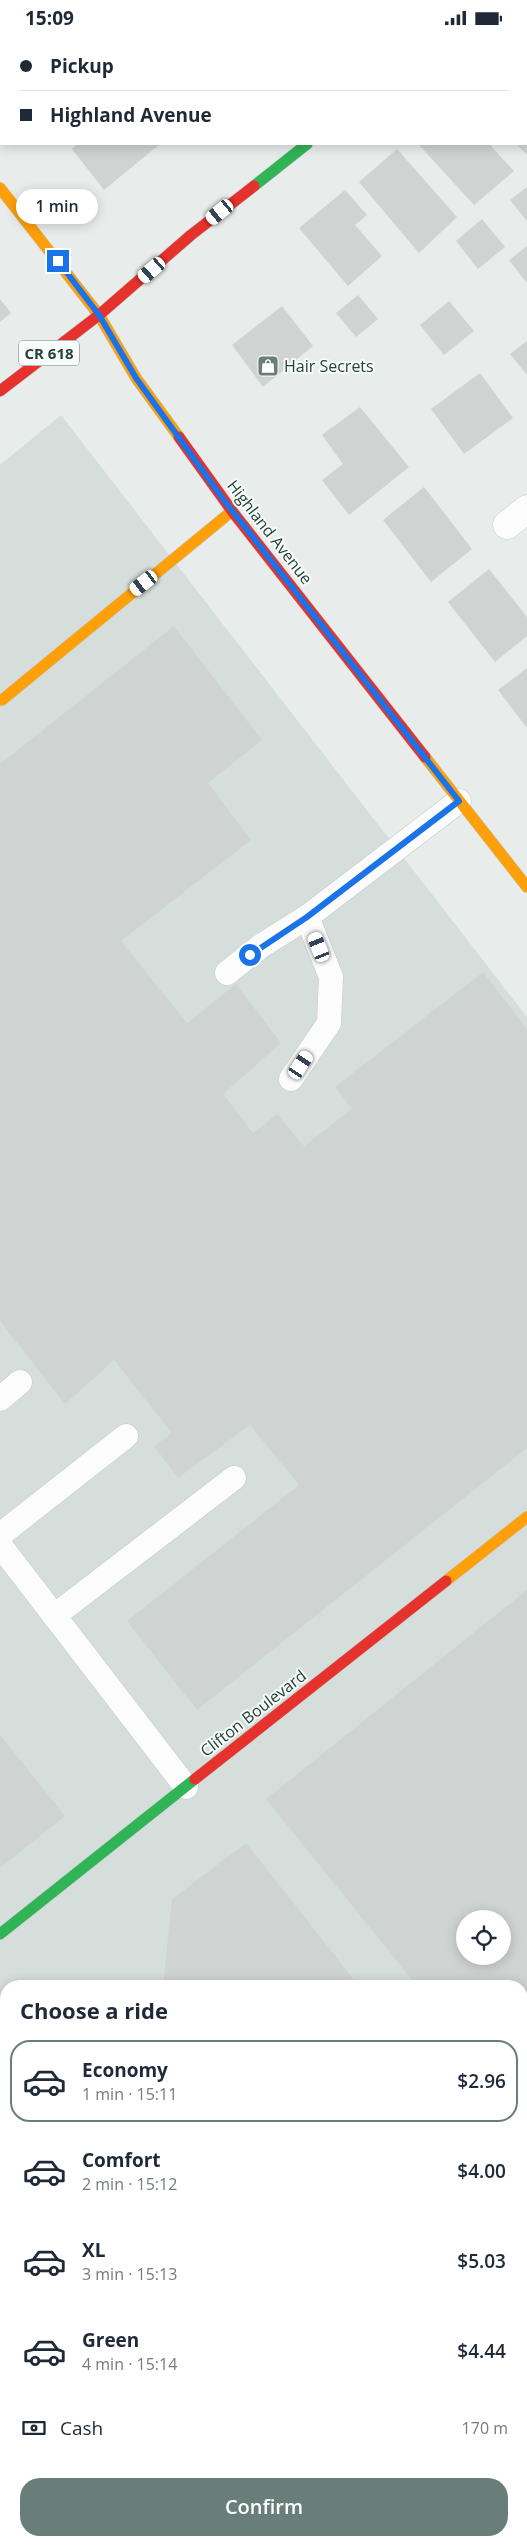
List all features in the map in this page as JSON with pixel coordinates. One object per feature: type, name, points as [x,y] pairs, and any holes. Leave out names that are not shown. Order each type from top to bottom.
[{"type":"street","name":"CR 618","points":[[0,391],[99,315],[191,235],[306,145]]},
{"type":"street","name":"Highland Avenue","points":[[0,188],[99,315],[151,399],[232,511],[527,887]]},
{"type":"street","points":[[2,700],[232,511]]},
{"type":"street","name":"Clifton Boulevard","points":[[0,1934],[527,1517]]},
{"type":"lane","points":[[227,973],[261,946],[307,917],[459,801]]},
{"type":"lane","points":[[291,1079],[329,1023],[331,977],[307,917]]},
{"type":"lane","points":[[0,1399],[20,1382]]},
{"type":"lane","points":[[0,1535],[126,1436]]},
{"type":"lane","points":[[54,1615],[234,1478]]},
{"type":"lane","points":[[0,1545],[186,1787]]},
{"type":"shaded area","points":[[61,415],[527,1017],[527,1980],[0,1980],[0,465]]},
{"type":"building","points":[[77,145],[159,145],[104,190],[72,149]]},
{"type":"building","points":[[419,145],[490,145],[514,171],[474,205]]},
{"type":"building","points":[[517,145],[527,145],[527,155]]},
{"type":"building","points":[[397,149],[457,217],[419,253],[359,182]]},
{"type":"building","points":[[527,187],[527,221],[510,200]]},
{"type":"building","points":[[345,190],[367,215],[355,225],[382,256],[348,286],[299,228]]},
{"type":"building","points":[[482,219],[505,247],[478,269],[456,241]]},
{"type":"building","points":[[527,246],[527,283],[509,260]]},
{"type":"building","points":[[358,295],[378,319],[356,337],[336,313]]},
{"type":"building","points":[[0,299],[11,313],[0,322]]},
{"type":"building","points":[[449,301],[474,331],[444,355],[420,325]]},
{"type":"building","name":"Hair Secrets","points":[[282,306],[313,346],[263,387],[232,345]]},
{"type":"building","points":[[527,341],[527,375],[510,354]]},
{"type":"building","points":[[480,373],[513,418],[464,454],[431,409]]},
{"type":"building","points":[[360,407],[409,467],[349,515],[322,480],[343,464],[322,435]]},
{"type":"building","points":[[424,487],[472,549],[431,582],[383,520]]},
{"type":"building","points":[[489,569],[527,617],[527,636],[495,662],[448,602]]},
{"type":"building","points":[[174,626],[262,740],[208,783],[251,840],[121,941],[187,1023],[236,984],[281,1043],[223,1094],[253,1133],[277,1114],[304,1146],[352,1109],[335,1087],[483,972],[527,1029],[527,1448],[197,1710],[127,1621],[299,1485],[250,1425],[178,1478],[154,1446],[172,1433],[114,1360],[65,1404],[0,1321],[0,764]]},
{"type":"building","points":[[527,668],[527,728],[498,690]]},
{"type":"building","points":[[527,1590],[527,1980],[412,1980],[266,1799]]},
{"type":"building","points":[[0,1735],[65,1816],[0,1868]]},
{"type":"building","points":[[246,1843],[354,1980],[164,1980],[172,1899]]},
{"type":"traffic: fast","points":[[254,186],[306,145]]},
{"type":"traffic: fast","points":[[0,1934],[195,1779]]},
{"type":"traffic: slow","points":[[0,188],[99,315],[136,378],[179,437]]},
{"type":"traffic: slow","points":[[2,700],[232,511]]},
{"type":"traffic: slow","points":[[425,757],[527,887]]},
{"type":"traffic: slow","points":[[446,1581],[527,1517]]},
{"type":"traffic: jam","points":[[0,391],[99,315],[191,235],[254,186]]},
{"type":"traffic: jam","points":[[179,437],[232,511],[425,757]]},
{"type":"traffic: jam","points":[[195,1779],[446,1581]]},
{"type":"place","name":"Hair Secrets","points":[[268,366]]},
{"type":"route","points":[[58,261],[99,315],[136,378],[194,461],[459,801],[307,917],[250,955]]}]
